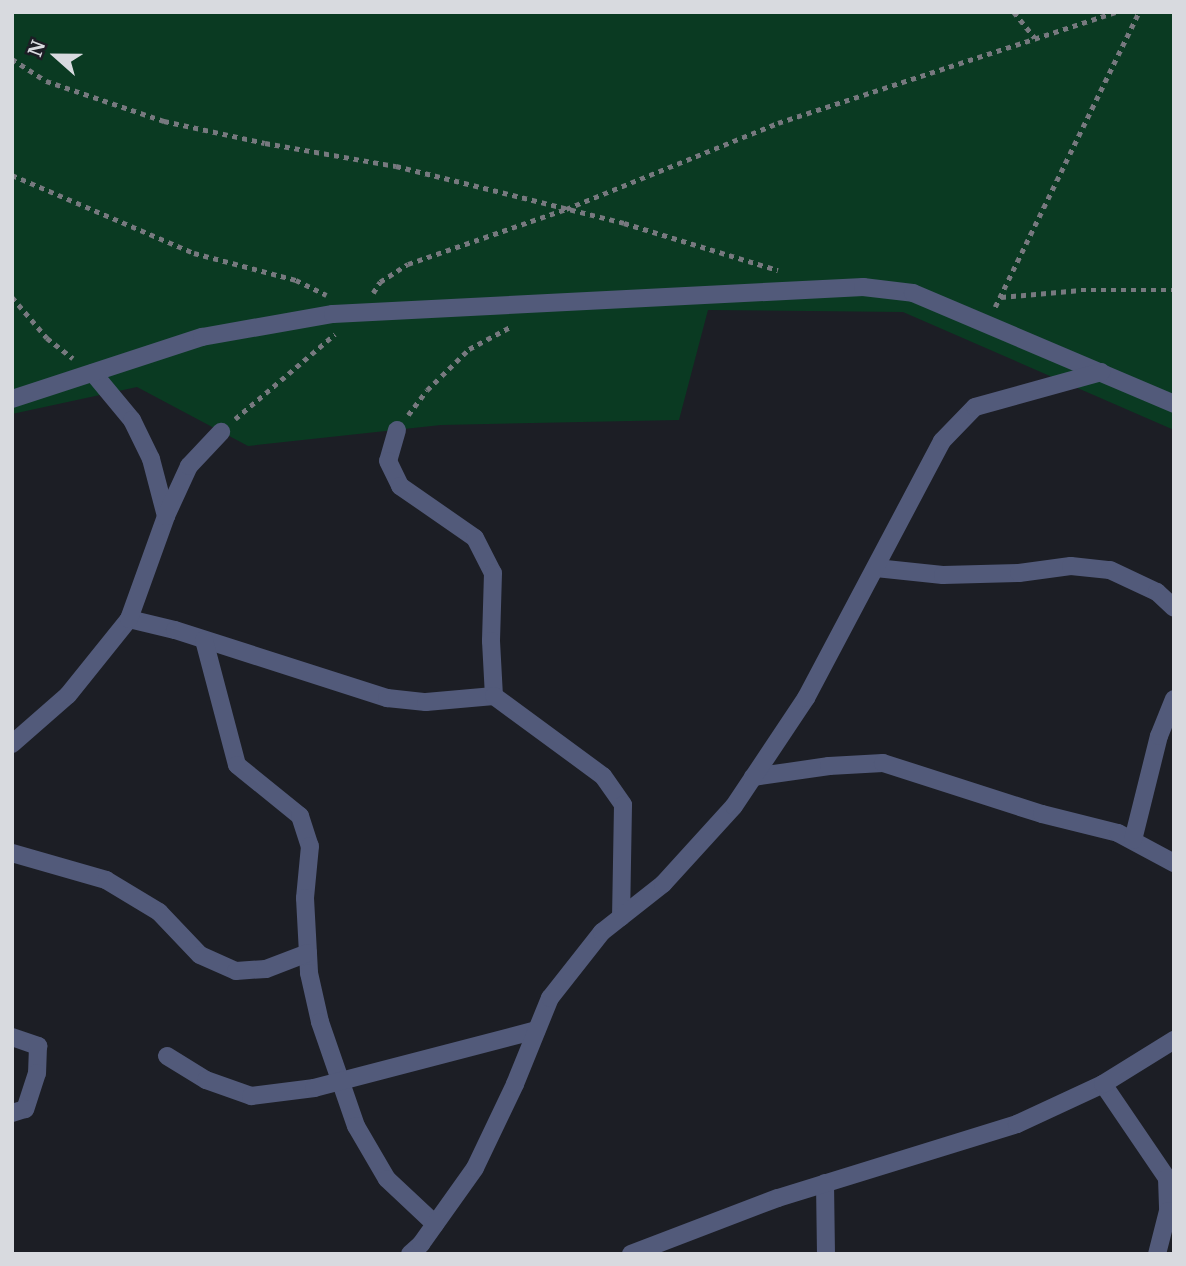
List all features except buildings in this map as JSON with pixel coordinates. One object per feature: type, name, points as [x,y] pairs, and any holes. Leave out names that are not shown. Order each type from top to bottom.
[{"type":"street","points":[[12,399],[202,337],[332,314],[863,287],[913,293],[1174,404]]},
{"type":"street","points":[[410,1254],[421,1244],[474,1168],[550,998],[602,932],[663,884],[734,806],[806,698],[942,441],[975,407],[1101,372]]},
{"type":"street","points":[[93,373],[132,420],[151,459],[166,516]]},
{"type":"street","points":[[397,430],[388,461],[400,486],[475,538],[493,573],[494,696]]},
{"type":"street","points":[[12,744],[68,695],[129,619],[166,516],[190,466],[221,432]]},
{"type":"street","points":[[876,568],[943,575],[1019,572],[1071,566],[1110,570],[1157,592],[1174,608]]},
{"type":"street","points":[[129,619],[387,698],[426,702],[494,696],[603,776],[623,806],[621,917]]},
{"type":"street","points":[[204,640],[237,765],[300,816],[310,846],[305,898],[308,953],[320,1022],[356,1126],[387,1179],[435,1224]]},
{"type":"street","points":[[1133,840],[1159,736],[1174,699]]},
{"type":"street","points":[[753,777],[829,766],[883,763],[1042,814],[1118,833],[1174,863]]},
{"type":"street","points":[[12,853],[106,880],[159,912],[200,955],[236,971],[266,970],[308,953]]},
{"type":"street","points":[[167,1056],[206,1080],[251,1096],[314,1088],[537,1030]]},
{"type":"street","points":[[12,1037],[38,1046],[37,1073],[24,1109],[12,1113]]},
{"type":"street","points":[[631,1254],[825,1183],[1017,1124],[1102,1084],[1174,1040]]},
{"type":"street","points":[[1102,1084],[1167,1178],[1168,1212],[1157,1254]]},
{"type":"street","points":[[825,1183],[826,1254]]},
{"type":"path","points":[[1014,12],[1035,38]]},
{"type":"path","points":[[221,432],[275,382],[362,313],[380,282],[408,264],[566,209],[778,123],[1115,12]]},
{"type":"path","points":[[987,324],[1139,12]]},
{"type":"path","points":[[12,59],[46,80],[164,121],[265,143],[396,166],[624,223],[789,273]]},
{"type":"path","points":[[12,175],[194,253],[296,279],[329,296]]},
{"type":"path","points":[[1000,297],[1081,290],[1174,290]]},
{"type":"path","points":[[12,297],[47,338],[93,373]]},
{"type":"path","points":[[397,430],[427,390],[469,349],[523,320]]},
{"type":"green space","points":[[12,12],[1174,12],[1174,430],[903,312],[708,310],[679,420],[441,425],[248,446],[137,387],[12,414]]}]
